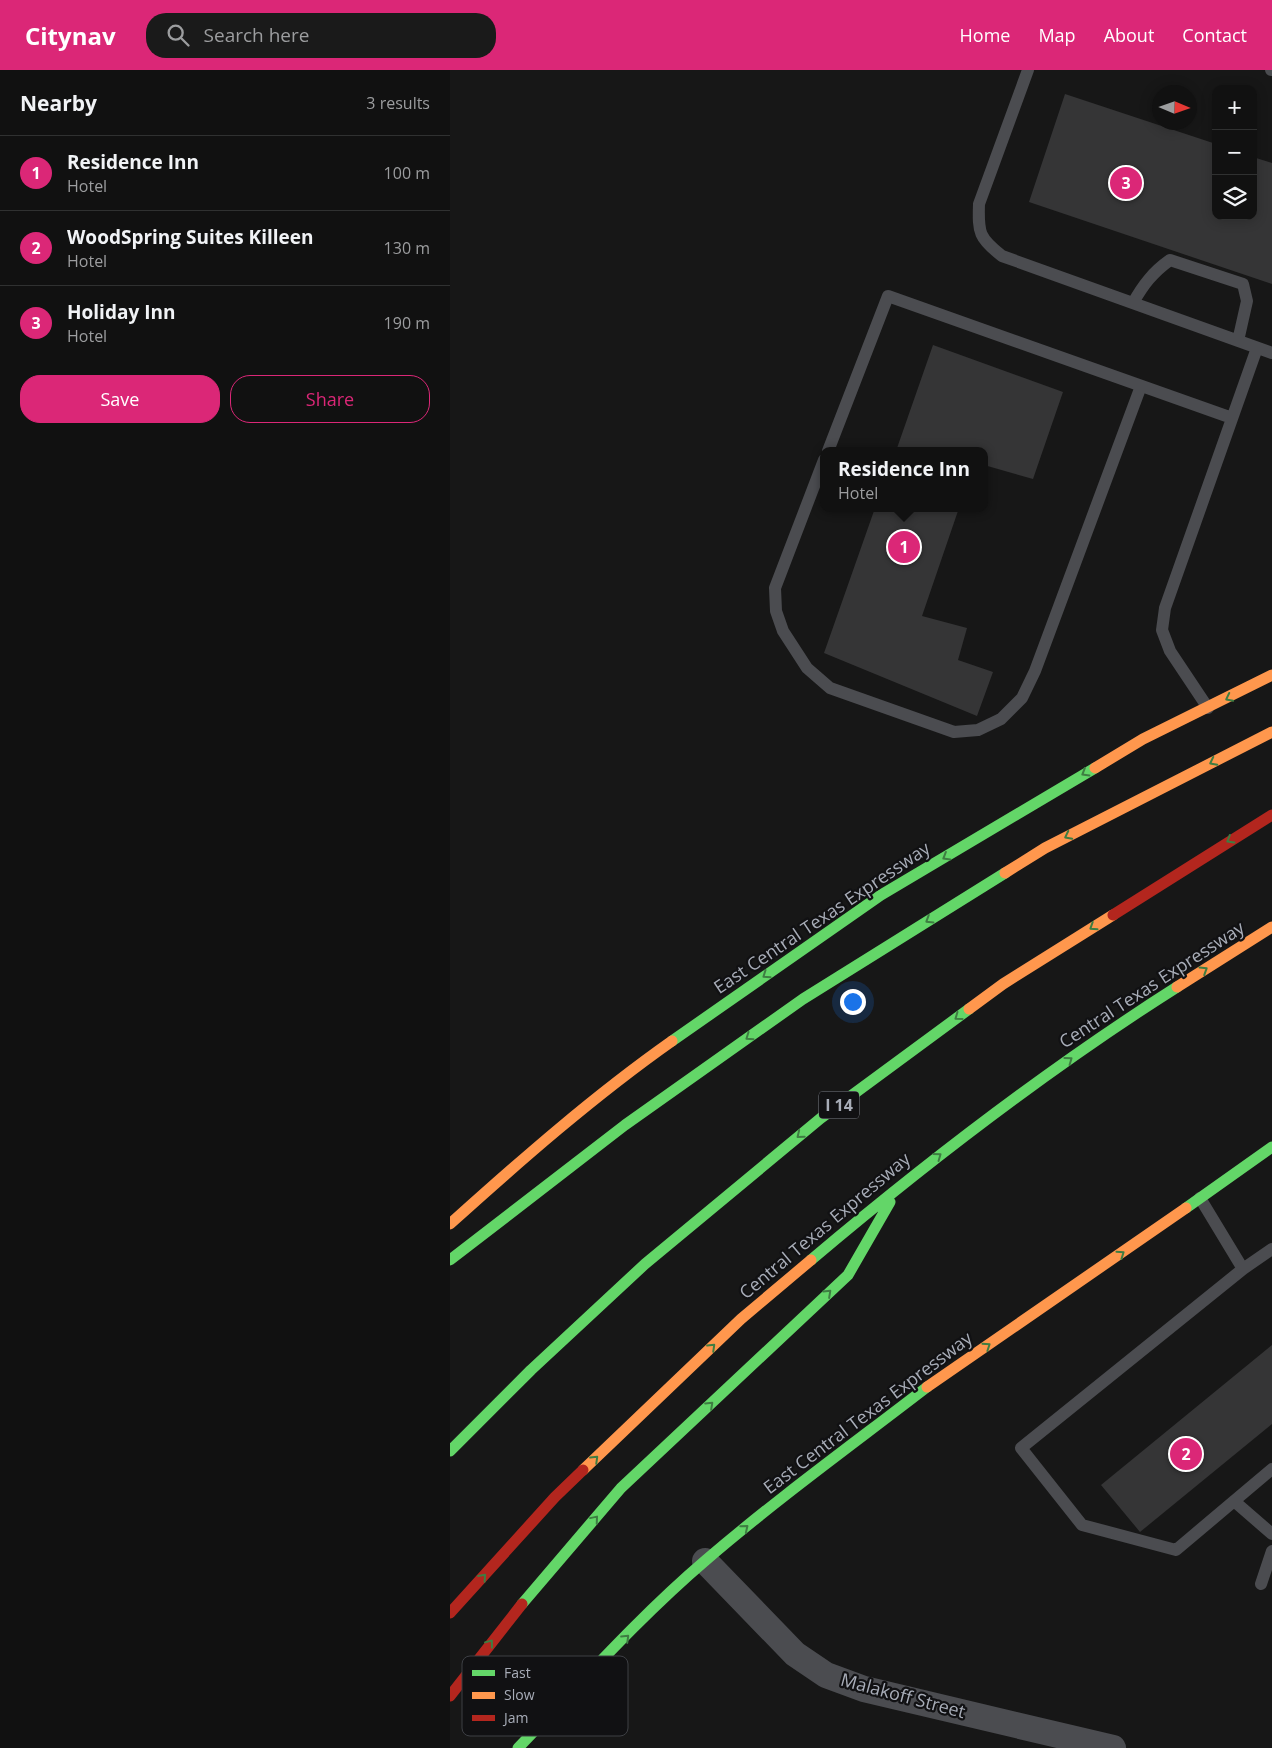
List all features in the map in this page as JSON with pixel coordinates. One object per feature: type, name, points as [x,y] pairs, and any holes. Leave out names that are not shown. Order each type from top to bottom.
[{"type":"main road","name":"East Central Texas Expressway","points":[[450,1224],[511,1169],[635,1067],[881,895],[1143,739],[1272,675]]},
{"type":"main road","points":[[450,1260],[625,1125],[803,998],[1045,848],[1272,732]]},
{"type":"main road","name":"I 14","points":[[450,1451],[532,1370],[645,1264],[821,1118],[1002,984],[1272,815]]},
{"type":"main road","name":"Central Texas Expressway","points":[[450,1613],[555,1497],[741,1319],[899,1185],[1111,1029],[1272,927]]},
{"type":"main road","name":"East Central Texas Expressway","points":[[607,1656],[705,1561],[819,1469],[938,1380],[1063,1295],[1272,1147]]},
{"type":"main road","points":[[480,1656],[499,1631],[621,1488],[848,1275],[899,1185]]},
{"type":"main road","points":[[450,1696],[462,1680]]},
{"type":"main road","name":"East Central Texas Expressway","points":[[518,1748],[530,1736]]},
{"type":"street","name":"Malakoff Street","points":[[705,1561],[795,1654],[826,1674],[864,1689],[1113,1748]]},
{"type":"lane","points":[[1028,70],[979,204],[978,225],[985,243],[1002,256],[1272,353]]},
{"type":"lane","points":[[1133,303],[1144,284],[1156,270],[1170,260],[1243,284],[1247,301],[1238,341]]},
{"type":"lane","points":[[830,447],[888,296],[1232,418]]},
{"type":"lane","points":[[1208,708],[1170,651],[1162,630],[1165,608],[1257,348]]},
{"type":"lane","points":[[820,470],[774,588],[776,612],[783,631],[807,668],[830,688],[954,732],[978,730],[1001,719],[1022,698],[1141,386]]},
{"type":"lane","points":[[1200,1198],[1243,1269]]},
{"type":"lane","points":[[1272,1249],[1243,1269],[1021,1448],[1082,1525],[1176,1550],[1272,1469]]},
{"type":"lane","points":[[1234,1501],[1272,1534]]},
{"type":"lane","points":[[1261,1584],[1272,1551]]},
{"type":"building","points":[[1065,94],[1152,123],[1152,130],[1174,130],[1212,143],[1212,220],[1257,220],[1257,158],[1272,163],[1272,284],[1029,202]]},
{"type":"building","points":[[933,345],[1063,392],[1033,479],[988,466],[988,447],[897,447]]},
{"type":"building","points":[[874,512],[958,512],[922,616],[967,628],[958,660],[993,672],[977,716],[824,653]]},
{"type":"building","points":[[1272,1345],[1272,1424],[1140,1532],[1101,1485]]},
{"type":"traffic: fast","points":[[672,1041],[881,895],[1095,768]]},
{"type":"traffic: fast","points":[[450,1260],[625,1125],[803,999],[1005,873]]},
{"type":"traffic: fast","points":[[811,1260],[989,1118],[1082,1050],[1177,987]]},
{"type":"traffic: fast","points":[[450,1451],[531,1370],[645,1264],[821,1118],[969,1009]]},
{"type":"traffic: fast","points":[[1186,1208],[1272,1147]]},
{"type":"traffic: fast","points":[[522,1604],[621,1488],[848,1275],[890,1202]]},
{"type":"traffic: fast","points":[[606,1656],[657,1605],[706,1560],[760,1515],[927,1387]]},
{"type":"traffic: fast","points":[[518,1748],[530,1736]]},
{"type":"traffic: slow","points":[[1095,768],[1143,739],[1272,675]]},
{"type":"traffic: slow","points":[[1005,873],[1045,848],[1272,732]]},
{"type":"traffic: slow","points":[[969,1009],[1003,984],[1113,915]]},
{"type":"traffic: slow","points":[[1177,987],[1272,927]]},
{"type":"traffic: slow","points":[[450,1224],[558,1129],[672,1041]]},
{"type":"traffic: slow","points":[[927,1387],[1186,1208]]},
{"type":"traffic: slow","points":[[583,1470],[741,1319],[811,1260]]},
{"type":"traffic: jam","points":[[1113,915],[1272,815]]},
{"type":"traffic: jam","points":[[450,1613],[555,1497],[583,1470]]},
{"type":"traffic: jam","points":[[481,1656],[522,1604]]},
{"type":"traffic: jam","points":[[450,1696],[462,1681]]},
{"type":"place","name":"Holiday Inn","points":[[1126,183]]},
{"type":"place","name":"Residence Inn","points":[[904,547]]},
{"type":"place","name":"WoodSpring Suites Killeen","points":[[1186,1454]]}]
